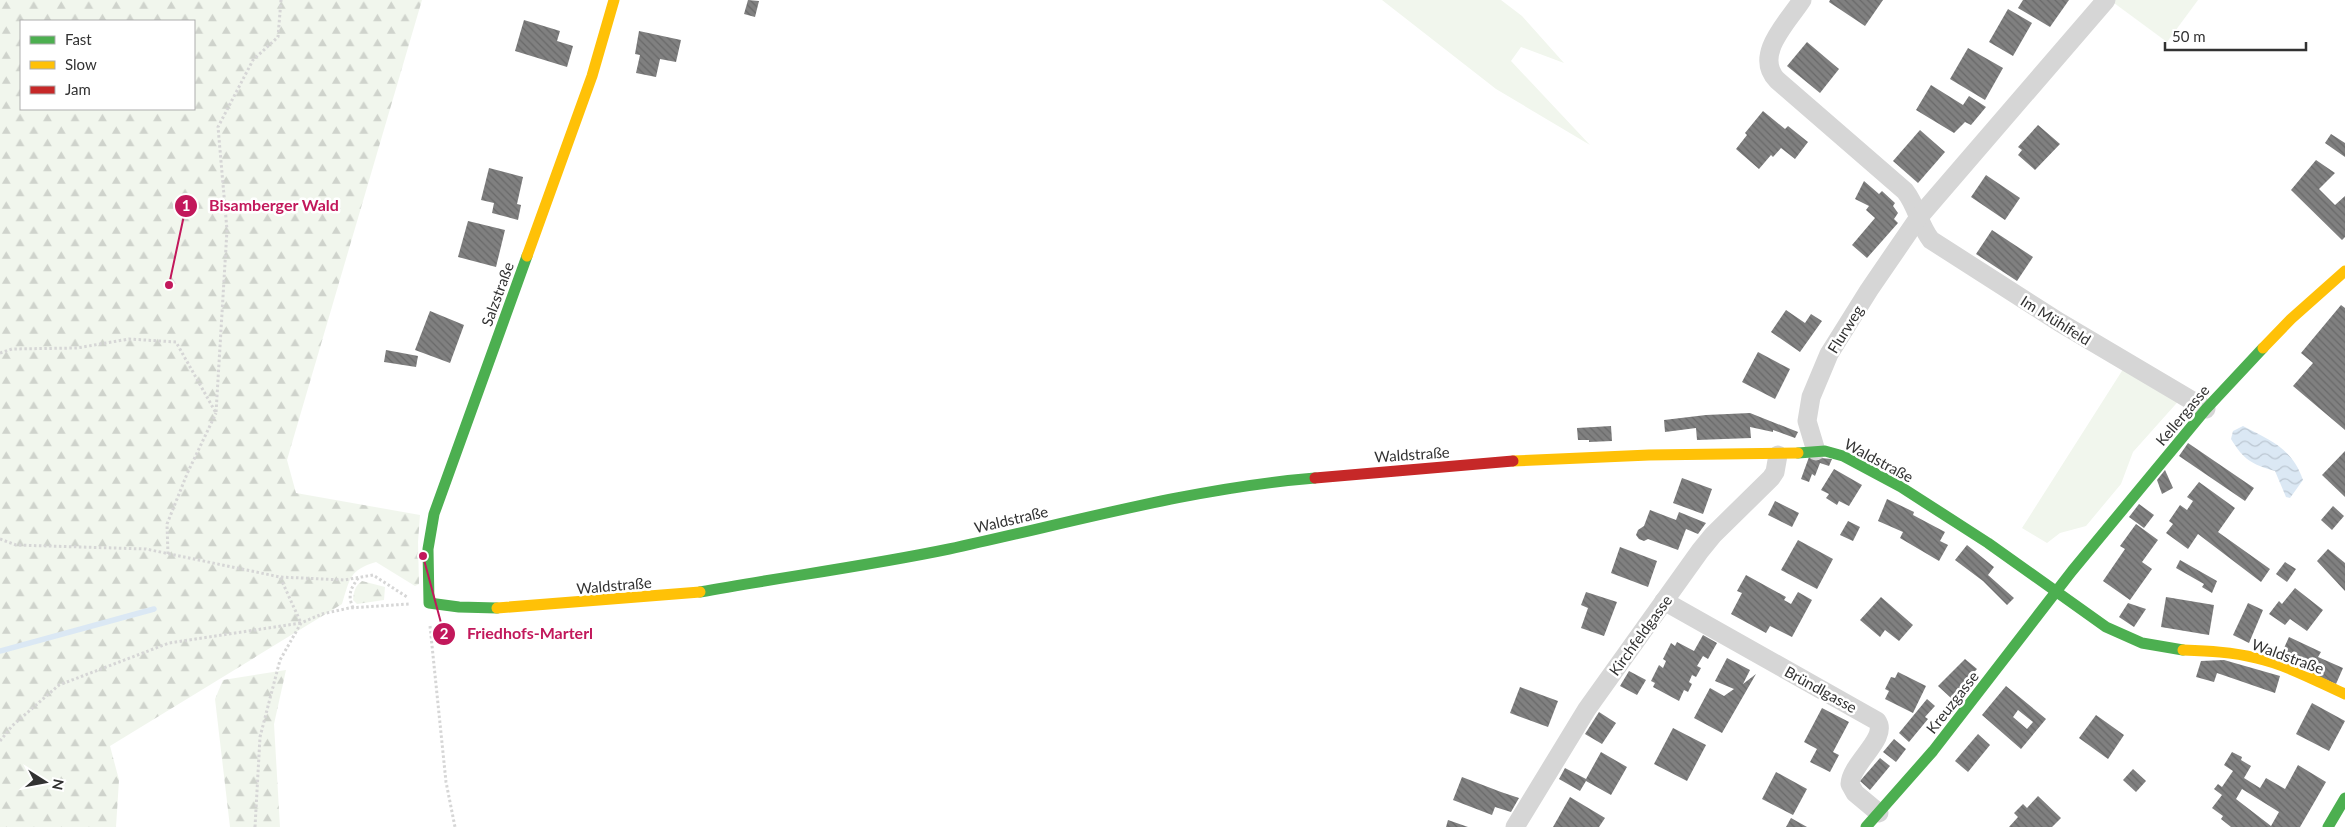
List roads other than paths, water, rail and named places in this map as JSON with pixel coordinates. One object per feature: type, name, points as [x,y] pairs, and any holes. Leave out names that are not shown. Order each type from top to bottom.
[{"type":"street","name":"Salzstraße","points":[[429,603],[428,549],[434,514],[592,76],[614,0]]},
{"type":"street","name":"Im Mühlfeld","points":[[1802,0],[1772,46],[1769,55],[1769,68],[1777,80],[1905,191],[1931,240],[2112,354],[2206,409]]},
{"type":"street","points":[[1918,217],[2106,0]]},
{"type":"street","name":"Flurweg","points":[[1816,451],[1808,430],[1807,413],[1823,366],[1869,290],[1918,217]]},
{"type":"street","name":"Kellergasse","points":[[2057,591],[2206,409],[2291,319],[2345,271]]},
{"type":"street","name":"Waldstraße","points":[[429,603],[459,607],[498,608],[694,593],[947,549],[1165,500],[1275,481],[1597,456],[1778,455],[1816,451],[1837,454],[1889,480],[1969,530],[2106,627],[2140,644],[2167,649],[2231,653],[2253,657],[2345,694]]},
{"type":"street","name":"Kirchfeldgasse","points":[[1515,827],[1587,709],[1713,535],[1771,478],[1778,455]]},
{"type":"street","name":"Kreuzgasse","points":[[1866,827],[1933,751],[2057,591]]},
{"type":"street","name":"Bründlgasse","points":[[1664,601],[1877,721],[1880,726],[1878,738],[1854,770],[1850,784],[1855,793],[1879,813]]},
{"type":"street","points":[[2328,827],[2345,798]]},
{"type":"water","points":[[2243,426],[2263,436],[2287,453],[2293,460],[2303,480],[2290,498],[2286,497],[2275,471],[2260,466],[2244,457],[2231,439],[2233,431]]},
{"type":"waterway","points":[[0,651],[154,609]]},
{"type":"place","name":"Bisamberger Wald","points":[[169,285]]},
{"type":"place","name":"Friedhofs-Marterl","points":[[423,556]]}]
